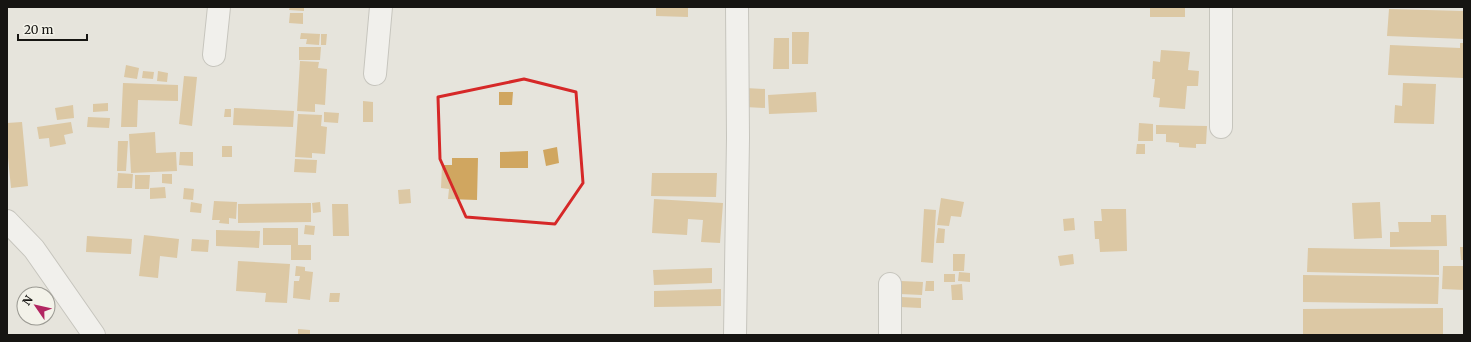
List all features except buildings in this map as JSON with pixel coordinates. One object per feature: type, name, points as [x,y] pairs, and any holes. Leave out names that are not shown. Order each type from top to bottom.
[{"type":"street","points":[[214,55],[219,7]]},
{"type":"street","points":[[375,74],[381,7]]},
{"type":"street","points":[[735,335],[738,138],[737,7]]},
{"type":"street","points":[[1221,7],[1221,127]]},
{"type":"street","points":[[7,221],[34,249],[94,335]]},
{"type":"street","points":[[890,284],[890,335]]},
{"type":"highlighted area","points":[[524,79],[576,92],[583,183],[555,224],[466,217],[440,159],[438,97]]}]
